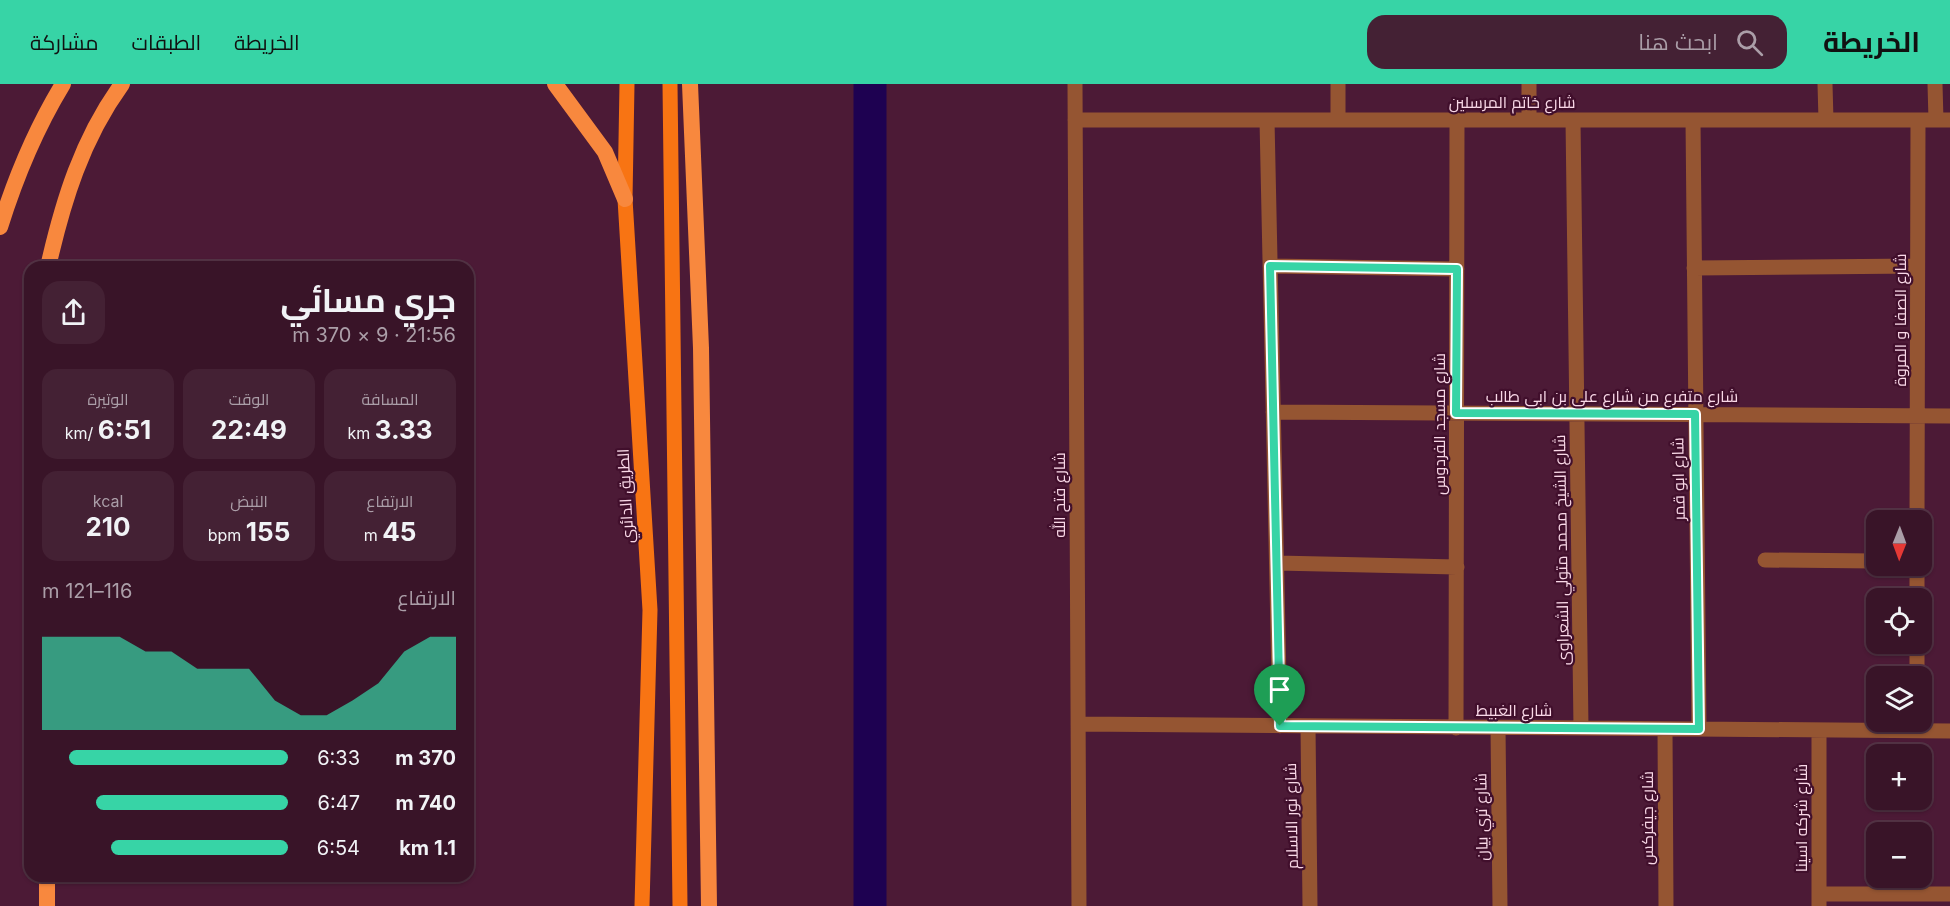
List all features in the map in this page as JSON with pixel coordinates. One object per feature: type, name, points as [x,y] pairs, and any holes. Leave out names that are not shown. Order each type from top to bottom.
[{"type":"highway","points":[[0,227],[17,172],[41,120],[63,84]]},
{"type":"highway","points":[[49,261],[59,218],[77,162],[103,110],[122,84]]},
{"type":"highway","points":[[555,84],[605,152],[625,199]]},
{"type":"highway","points":[[690,84],[701,348],[709,906]]},
{"type":"highway","points":[[47,882],[47,906]]},
{"type":"main road","name":"الطريق الدائري","points":[[627,84],[625,199],[650,610],[642,906]]},
{"type":"main road","points":[[670,84],[680,906]]},
{"type":"street","name":"شارع فتح الله","points":[[1075,84],[1079,906]]},
{"type":"street","points":[[1338,84],[1338,120]]},
{"type":"street","points":[[1529,84],[1529,120]]},
{"type":"street","points":[[1825,84],[1826,120]]},
{"type":"street","points":[[1935,84],[1943,120]]},
{"type":"street","name":"شارع خاتم المرسلين","points":[[1075,120],[1943,120]]},
{"type":"street","points":[[1267,120],[1280,726]]},
{"type":"street","name":"شارع مسجد الفردوس","points":[[1456,728],[1457,120]]},
{"type":"street","name":"شارع الشيخ محمد متولي الشعراوى","points":[[1573,120],[1581,728]]},
{"type":"street","name":"شارع ابو قمر","points":[[1693,120],[1699,729]]},
{"type":"street","name":"شارع الصفا و المروة","points":[[1917,510],[1918,120]]},
{"type":"street","points":[[1270,266],[1457,269]]},
{"type":"street","points":[[1694,268],[1917,266]]},
{"type":"street","name":"شارع متفرع من شارع على بن ابى طالب","points":[[1273,412],[1950,416]]},
{"type":"street","points":[[1765,560],[1866,561]]},
{"type":"street","points":[[1276,563],[1457,567]]},
{"type":"street","name":"شارع الغبيط","points":[[1078,724],[1819,730],[1866,728]]},
{"type":"street","name":"شارع نور الاسلام","points":[[1308,726],[1310,906]]},
{"type":"street","name":"شارع تري بيان","points":[[1498,728],[1500,906]]},
{"type":"street","name":"شارع الغبيط","points":[[1932,728],[1950,731]]},
{"type":"street","name":"شارع جيفركس","points":[[1665,729],[1666,906]]},
{"type":"street","name":"شارع شركه اسينا","points":[[1819,730],[1819,900]]},
{"type":"street","points":[[1819,900],[1950,894]]},
{"type":"waterway","points":[[870,84],[870,906]]},
{"type":"route","points":[[1270,266],[1457,269],[1456,413],[1695,414],[1699,729],[1280,726],[1270,266]]}]
